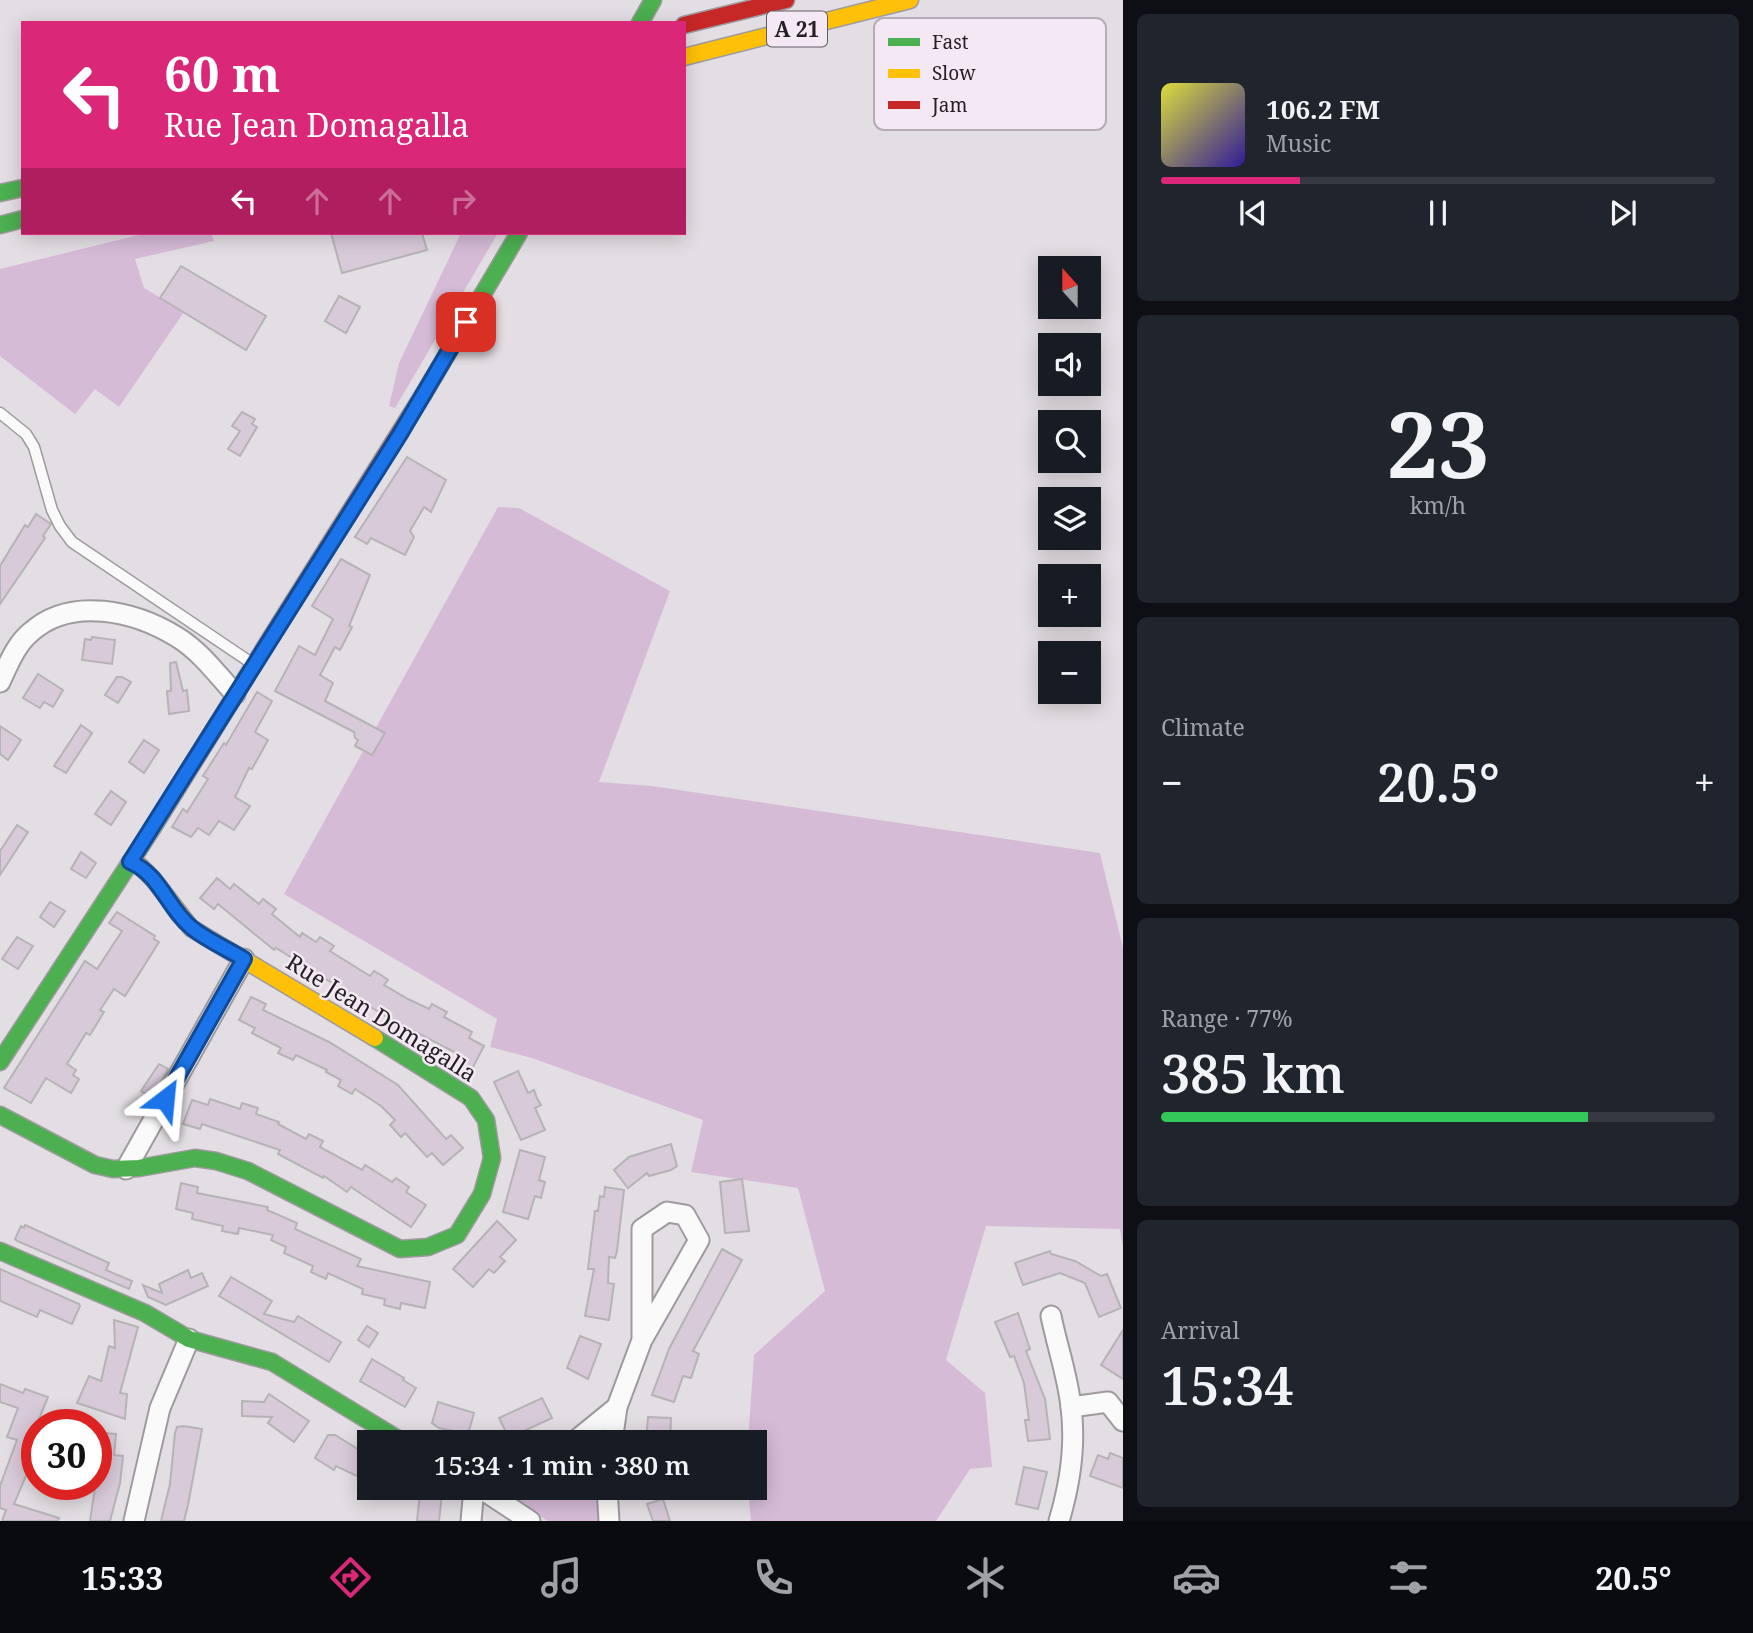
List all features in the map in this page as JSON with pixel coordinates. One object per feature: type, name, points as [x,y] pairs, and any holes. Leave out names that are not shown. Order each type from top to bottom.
[{"type":"main road","points":[[641,21],[653,0]]},
{"type":"main road","name":"A 21","points":[[686,25],[786,0]]},
{"type":"main road","name":"A 21","points":[[686,56],[910,0]]},
{"type":"main road","points":[[0,193],[21,188]]},
{"type":"main road","points":[[0,225],[21,220]]},
{"type":"main road","points":[[0,1062],[152,829],[234,694],[400,434],[518,235]]},
{"type":"main road","name":"Rue Jean Domagalla","points":[[0,1115],[95,1165],[126,1169],[195,1158],[248,1171],[400,1250],[428,1247],[457,1234],[482,1194],[492,1158],[486,1120],[471,1098],[191,928],[153,879],[140,866],[130,862]]},
{"type":"main road","points":[[0,1251],[145,1313],[190,1339],[272,1362],[383,1430]]},
{"type":"street","points":[[0,682],[15,651],[29,633],[49,619],[70,612],[97,611],[138,620],[178,638],[207,662],[234,694]]},
{"type":"street","points":[[126,1169],[244,959]]},
{"type":"street","points":[[614,1430],[617,1407],[642,1340],[699,1240],[685,1214],[667,1212],[642,1229],[642,1340]]},
{"type":"street","points":[[1051,1317],[1071,1407],[1073,1452],[1067,1496],[1059,1521]]},
{"type":"street","points":[[134,1521],[160,1408],[190,1339]]},
{"type":"street","points":[[1071,1407],[1108,1402],[1123,1421]]},
{"type":"street","points":[[589,1430],[617,1407]]},
{"type":"street","points":[[471,1521],[473,1500]]},
{"type":"street","points":[[498,1500],[530,1521]]},
{"type":"street","points":[[608,1500],[609,1521]]},
{"type":"lane","points":[[0,413],[26,434],[34,447],[52,510],[72,542],[253,665]]},
{"type":"shaded area","points":[[139,235],[212,235],[214,241],[135,259],[144,288],[184,312],[119,407],[95,389],[75,414],[0,356],[0,269]]},
{"type":"shaded area","points":[[460,235],[497,235],[395,408],[389,406],[399,363]]},
{"type":"shaded area","points":[[498,507],[519,508],[670,591],[599,782],[652,786],[1100,853],[1123,948],[1123,1247],[1120,1229],[986,1226],[946,1360],[985,1393],[992,1467],[970,1469],[936,1521],[751,1521],[749,1500],[767,1500],[767,1430],[749,1430],[754,1355],[825,1291],[798,1188],[691,1172],[703,1120],[532,1058],[490,1047],[497,1019],[284,894]]},
{"type":"shaded area","points":[[514,1500],[603,1500],[603,1521],[548,1521]]},
{"type":"building","points":[[332,235],[423,235],[427,250],[342,273]]},
{"type":"building","points":[[181,266],[266,316],[246,350],[160,298]]},
{"type":"building","points":[[339,296],[360,307],[346,333],[325,321]]},
{"type":"building","points":[[242,412],[255,419],[252,424],[257,427],[240,456],[228,449],[240,431],[232,426]]},
{"type":"building","points":[[407,457],[446,480],[431,512],[424,507],[410,531],[414,537],[405,555],[371,538],[367,544],[355,537]]},
{"type":"building","points":[[36,514],[51,524],[43,536],[45,538],[0,604],[0,566],[25,525],[28,527]]},
{"type":"building","points":[[341,559],[370,575],[349,626],[352,627],[340,650],[335,647],[320,675],[333,683],[325,701],[385,733],[372,755],[355,746],[358,740],[354,732],[275,691],[299,646],[315,655],[333,619],[312,606]]},
{"type":"building","points":[[92,637],[115,640],[112,664],[82,660],[85,639],[91,640]]},
{"type":"building","points":[[176,662],[183,691],[187,690],[189,711],[169,714],[167,691],[171,691],[170,663]]},
{"type":"building","points":[[38,674],[63,690],[53,707],[44,702],[40,708],[23,698]]},
{"type":"building","points":[[117,677],[131,682],[118,703],[105,695]]},
{"type":"building","points":[[257,692],[272,701],[255,732],[268,740],[252,769],[249,768],[235,797],[250,806],[234,830],[219,821],[209,835],[198,828],[191,837],[172,827],[183,809],[187,812],[208,779],[203,776],[224,743],[226,745]]},
{"type":"building","points":[[81,725],[92,733],[66,773],[54,766]]},
{"type":"building","points":[[0,726],[21,740],[8,760],[0,754]]},
{"type":"building","points":[[144,740],[159,750],[144,773],[129,762]]},
{"type":"building","points":[[111,791],[126,802],[111,825],[95,814]]},
{"type":"building","points":[[17,825],[28,832],[0,875],[0,851]]},
{"type":"building","points":[[81,852],[96,863],[86,878],[71,869]]},
{"type":"building","points":[[217,878],[230,889],[234,884],[259,904],[263,899],[276,909],[272,914],[300,937],[302,933],[316,942],[320,937],[334,946],[330,951],[370,976],[374,971],[388,980],[384,985],[429,1009],[432,1004],[447,1012],[444,1017],[472,1032],[469,1038],[484,1046],[472,1069],[457,1061],[460,1055],[385,1016],[276,948],[274,950],[218,904],[214,909],[200,898]]},
{"type":"building","points":[[50,902],[65,911],[54,927],[40,917]]},
{"type":"building","points":[[117,912],[155,936],[154,939],[159,942],[125,996],[114,989],[100,1010],[104,1012],[90,1035],[86,1033],[67,1064],[76,1070],[73,1075],[79,1079],[71,1093],[46,1078],[31,1103],[4,1088],[85,961],[97,969],[122,931],[109,923]]},
{"type":"building","points":[[17,937],[33,946],[18,969],[2,959]]},
{"type":"building","points":[[251,997],[266,1004],[263,1010],[329,1042],[398,1085],[446,1139],[451,1135],[463,1148],[443,1165],[432,1153],[427,1157],[405,1133],[401,1137],[390,1125],[395,1120],[381,1106],[355,1089],[352,1094],[338,1086],[341,1080],[326,1072],[327,1070],[296,1055],[293,1060],[278,1053],[281,1048],[252,1033],[255,1028],[239,1020]]},
{"type":"building","points":[[159,1064],[168,1069],[152,1098],[141,1091]]},
{"type":"building","points":[[518,1071],[528,1093],[534,1090],[541,1105],[535,1108],[545,1130],[521,1140],[494,1082]]},
{"type":"building","points":[[210,1099],[240,1109],[242,1103],[258,1108],[256,1114],[279,1122],[278,1124],[306,1139],[309,1134],[323,1141],[320,1147],[362,1170],[365,1165],[392,1182],[396,1178],[409,1187],[406,1192],[426,1205],[411,1227],[351,1187],[347,1192],[324,1176],[323,1178],[278,1154],[280,1150],[202,1124],[200,1129],[183,1124],[192,1100],[208,1105]]},
{"type":"building","points":[[671,1144],[677,1166],[671,1170],[649,1176],[647,1173],[628,1188],[614,1170],[629,1157]]},
{"type":"building","points":[[520,1150],[545,1157],[539,1180],[545,1182],[541,1198],[535,1196],[528,1219],[503,1212]]},
{"type":"building","points":[[742,1179],[749,1231],[725,1233],[720,1182]]},
{"type":"building","points":[[181,1183],[198,1187],[197,1193],[268,1207],[267,1210],[297,1223],[295,1229],[361,1259],[357,1266],[430,1282],[425,1308],[401,1303],[400,1309],[384,1305],[385,1299],[362,1294],[363,1289],[328,1273],[326,1279],[311,1272],[313,1266],[284,1253],[286,1247],[271,1240],[273,1235],[239,1228],[238,1234],[222,1231],[223,1226],[192,1219],[193,1213],[176,1209]]},
{"type":"building","points":[[605,1187],[624,1190],[617,1251],[615,1258],[609,1257],[608,1283],[614,1284],[609,1320],[585,1316],[594,1269],[588,1269],[595,1211],[598,1211],[600,1196],[604,1197]]},
{"type":"building","points":[[497,1221],[516,1240],[500,1257],[505,1261],[494,1273],[489,1269],[473,1287],[453,1269]]},
{"type":"building","points":[[25,1225],[109,1263],[106,1270],[132,1281],[129,1289],[17,1241],[15,1239],[21,1226],[24,1228]]},
{"type":"building","points":[[722,1249],[742,1260],[693,1351],[699,1354],[691,1378],[683,1376],[674,1402],[652,1395],[669,1349]]},
{"type":"building","points":[[1050,1251],[1051,1254],[1075,1261],[1101,1276],[1107,1274],[1121,1308],[1099,1317],[1085,1283],[1060,1273],[1023,1285],[1015,1263]]},
{"type":"building","points":[[0,1269],[79,1304],[72,1324],[40,1310],[37,1317],[0,1301]]},
{"type":"building","points":[[188,1270],[191,1278],[202,1273],[208,1286],[166,1305],[148,1297],[143,1285],[162,1293],[159,1284]]},
{"type":"building","points":[[231,1277],[272,1301],[264,1314],[294,1322],[298,1316],[341,1342],[329,1362],[219,1296]]},
{"type":"building","points":[[1018,1313],[1030,1349],[1026,1351],[1045,1399],[1050,1439],[1028,1441],[1025,1420],[1029,1420],[1024,1383],[1014,1356],[1010,1357],[995,1322]]},
{"type":"building","points":[[114,1320],[138,1327],[120,1393],[127,1394],[125,1419],[112,1415],[112,1409],[95,1409],[77,1403],[89,1376],[101,1381],[109,1346],[115,1348]]},
{"type":"building","points":[[367,1326],[378,1333],[369,1347],[358,1340]]},
{"type":"building","points":[[1123,1330],[1123,1379],[1101,1365]]},
{"type":"building","points":[[580,1336],[601,1344],[588,1379],[567,1368]]},
{"type":"building","points":[[372,1359],[416,1388],[405,1407],[360,1381]]},
{"type":"building","points":[[0,1384],[23,1393],[25,1389],[48,1397],[43,1409],[21,1409],[21,1488],[14,1504],[59,1518],[58,1521],[2,1521],[6,1510],[0,1508],[0,1486],[17,1440],[7,1437],[18,1408],[0,1402]]},
{"type":"building","points":[[269,1394],[309,1421],[294,1442],[268,1423],[272,1417],[242,1416],[242,1401],[264,1402]]},
{"type":"building","points":[[542,1398],[552,1418],[526,1430],[505,1430],[499,1418]]},
{"type":"building","points":[[438,1402],[474,1413],[469,1430],[449,1430],[432,1423]]},
{"type":"building","points":[[648,1417],[671,1418],[670,1430],[647,1430]]},
{"type":"building","points":[[177,1427],[202,1429],[188,1505],[184,1521],[161,1521],[170,1484],[175,1433]]},
{"type":"building","points":[[112,1434],[116,1434],[114,1455],[123,1456],[120,1483],[110,1521],[90,1521],[93,1500],[112,1500]]},
{"type":"building","points":[[328,1435],[335,1435],[357,1449],[357,1476],[336,1466],[334,1470],[315,1458]]},
{"type":"building","points":[[1110,1453],[1123,1458],[1123,1488],[1090,1476],[1098,1455],[1108,1459]]},
{"type":"building","points":[[1024,1467],[1047,1472],[1038,1509],[1016,1504]]},
{"type":"building","points":[[419,1500],[441,1500],[439,1521],[417,1521]]},
{"type":"building","points":[[663,1500],[670,1521],[653,1521],[647,1504]]},
{"type":"traffic: fast","points":[[641,21],[653,0]]},
{"type":"traffic: fast","points":[[0,193],[21,188]]},
{"type":"traffic: fast","points":[[0,225],[21,220]]},
{"type":"traffic: fast","points":[[423,395],[518,235]]},
{"type":"traffic: fast","points":[[0,1062],[152,829],[280,623]]},
{"type":"traffic: fast","points":[[0,1115],[95,1165],[113,1169],[139,1168],[195,1158],[216,1161],[248,1171],[400,1249],[428,1247],[457,1235],[482,1194],[492,1158],[486,1120],[471,1098],[375,1038]]},
{"type":"traffic: fast","points":[[0,1251],[145,1313],[189,1339],[272,1362],[383,1430]]},
{"type":"traffic: slow","points":[[686,56],[910,0]]},
{"type":"traffic: slow","points":[[130,862],[140,866],[153,879],[191,928],[375,1038]]},
{"type":"traffic: jam","points":[[686,25],[786,0]]},
{"type":"traffic: jam","points":[[280,623],[423,395]]},
{"type":"route","points":[[165,1099],[244,959],[191,928],[153,879],[140,866],[130,862],[400,434],[466,322]]}]
